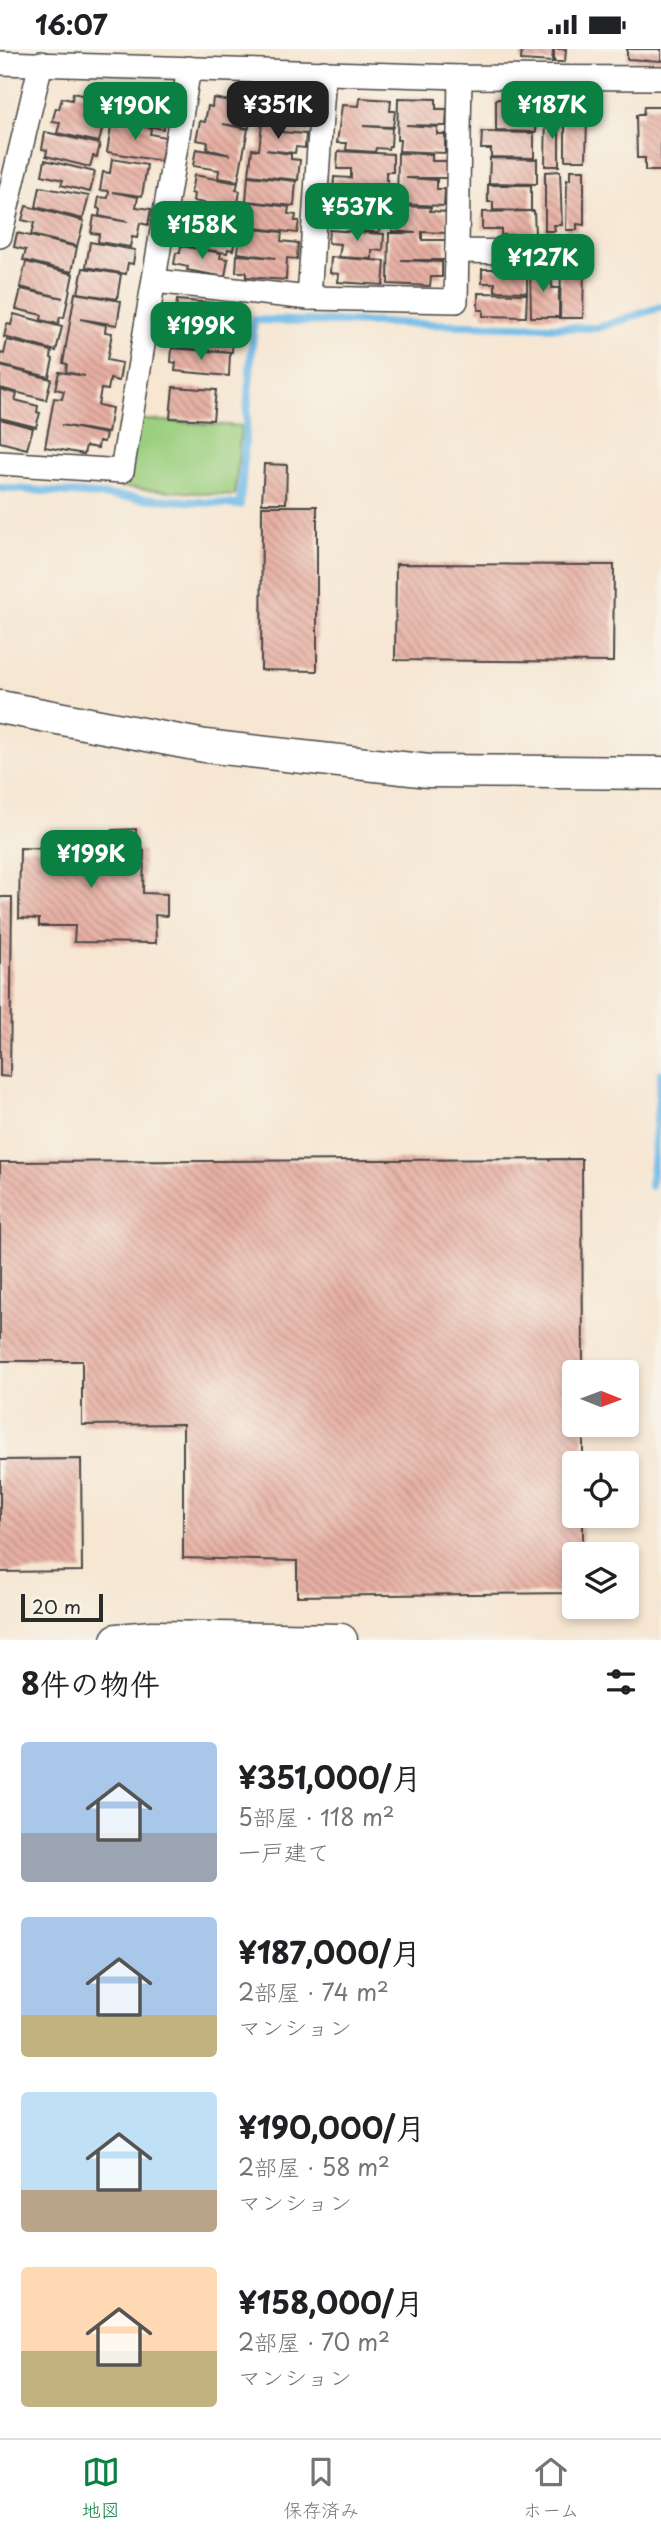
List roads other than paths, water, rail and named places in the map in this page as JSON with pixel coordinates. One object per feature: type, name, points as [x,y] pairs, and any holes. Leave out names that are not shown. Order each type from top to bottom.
[{"type":"street","points":[[0,63],[460,77],[661,78]]},
{"type":"street","points":[[0,236],[41,63]]},
{"type":"street","points":[[0,463],[122,471],[188,68]]},
{"type":"street","points":[[309,298],[324,72]]},
{"type":"street","points":[[153,281],[309,298],[456,301],[460,77]]},
{"type":"street","points":[[457,251],[579,253]]},
{"type":"street","points":[[0,707],[205,746],[429,771],[661,773]]},
{"type":"street","points":[[117,1640],[152,1637],[341,1640]]},
{"type":"waterway","points":[[0,488],[240,505],[254,320],[597,328],[661,307]]},
{"type":"waterway","points":[[651,1186],[661,1073]]}]
